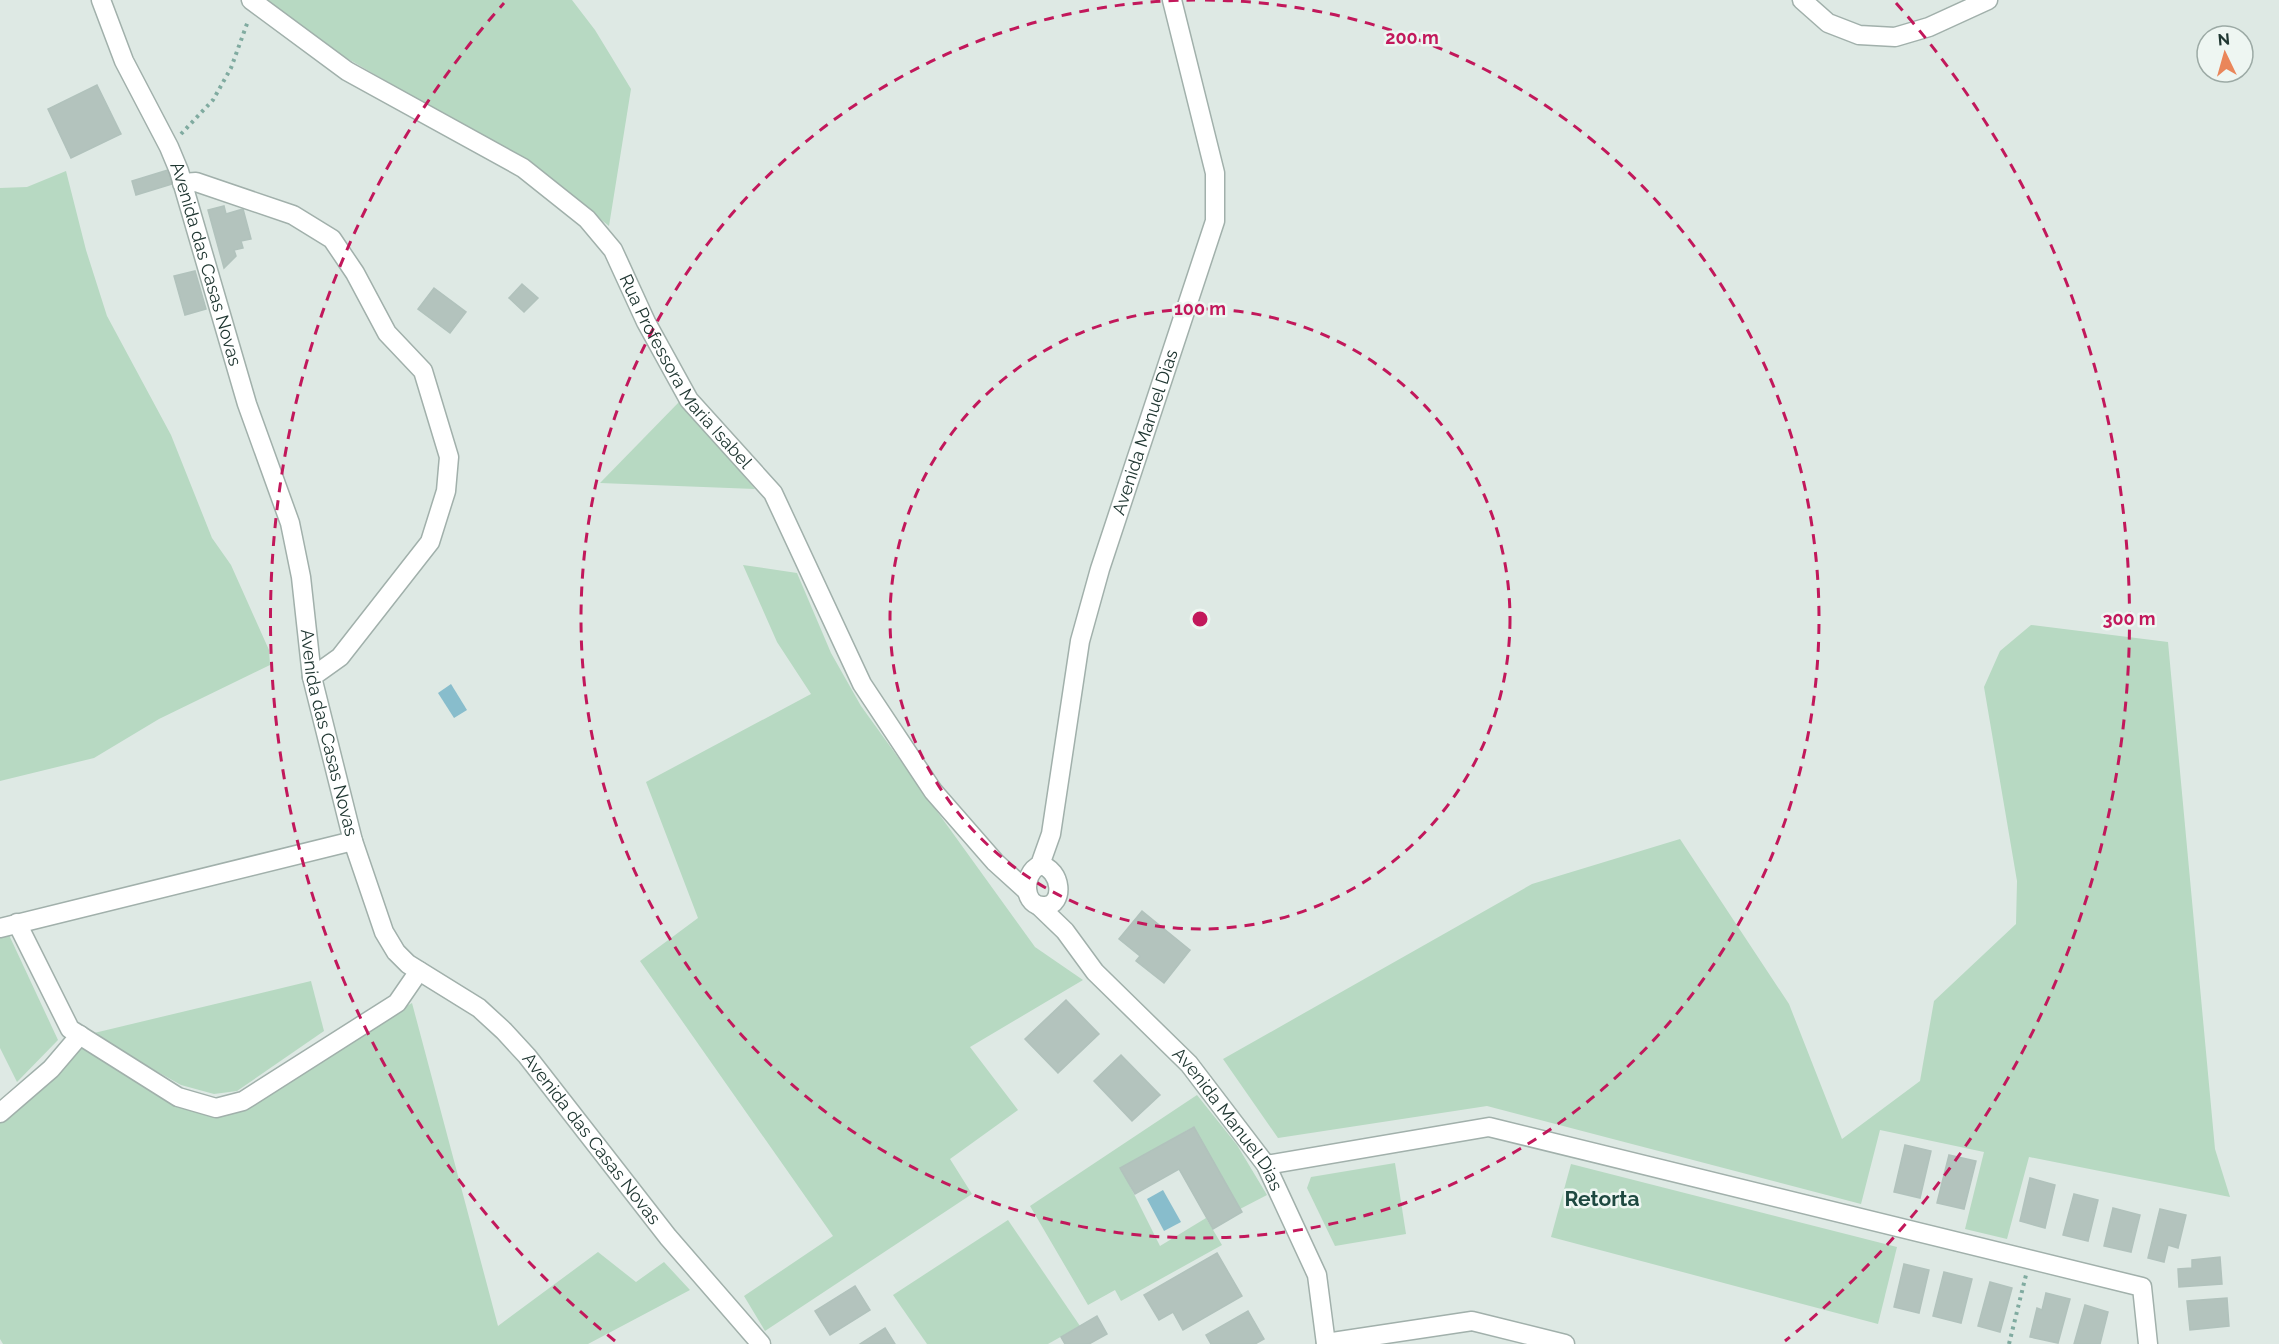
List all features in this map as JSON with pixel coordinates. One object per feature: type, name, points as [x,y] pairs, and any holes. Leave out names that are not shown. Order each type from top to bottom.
[{"type":"street","name":"Avenida das Casas Novas","points":[[101,0],[124,61],[169,147],[182,183],[247,405],[290,523],[302,577],[312,677],[353,841],[384,932],[396,952],[408,964],[479,1008],[527,1056],[668,1237],[761,1344]]},
{"type":"street","name":"Avenida Manuel Dias","points":[[1172,0],[1215,173],[1215,221],[1100,569],[1080,641],[1051,834],[1036,867],[1027,880],[1027,891],[1032,901],[1065,930],[1095,972],[1189,1064],[1266,1165],[1317,1275],[1326,1343]]},
{"type":"street","points":[[1802,0],[1828,23],[1859,35],[1895,37],[1929,27],[1988,0]]},
{"type":"street","name":"Rua Professora Maria Isabel","points":[[252,2],[347,71],[523,168],[587,219],[613,250],[646,322],[688,400],[774,494],[862,684],[933,791],[995,862],[1027,891]]},
{"type":"street","points":[[182,183],[196,182],[293,215],[332,239],[355,273],[387,333],[423,371],[449,457],[446,491],[430,542],[340,657],[312,677]]},
{"type":"street","name":"Avenida Manuel Dias","points":[[1051,834],[1065,930]]},
{"type":"street","points":[[353,841],[9,925],[70,1029],[178,1097],[216,1108],[243,1101],[397,1003],[419,971]]},
{"type":"street","points":[[995,862],[1036,867],[1047,866],[1054,872],[1058,886],[1054,902],[1047,906],[1039,906]]},
{"type":"street","points":[[0,1113],[51,1069],[80,1035]]},
{"type":"street","points":[[1266,1165],[1489,1127],[2142,1287],[2148,1344]]},
{"type":"street","points":[[1326,1343],[1472,1320],[1565,1344]]},
{"type":"path","points":[[169,147],[213,100],[231,68],[252,2]]},
{"type":"path","points":[[2009,1344],[2030,1260]]},
{"type":"green space","points":[[266,0],[572,0],[595,30],[631,89],[609,226],[536,168],[331,49]]},
{"type":"green space","points":[[66,171],[86,250],[107,316],[171,435],[212,538],[231,565],[269,650],[270,665],[159,719],[94,758],[0,781],[0,188],[27,187]]},
{"type":"green space","points":[[680,401],[755,489],[600,483]]},
{"type":"green space","points":[[743,565],[797,573],[831,653],[861,706],[1035,947],[1083,980],[970,1047],[1018,1110],[950,1159],[972,1194],[765,1331],[744,1296],[833,1236],[640,961],[698,918],[646,782],[811,694],[777,642]]},
{"type":"green space","points":[[2031,625],[2168,642],[2215,1149],[2230,1197],[2029,1157],[2007,1239],[1965,1229],[1984,1152],[1880,1130],[1861,1204],[1487,1106],[1278,1138],[1223,1059],[1532,884],[1680,839],[1789,1004],[1842,1139],[1920,1081],[1934,1001],[2016,924],[2017,881],[1984,687],[2000,651]]},
{"type":"green space","points":[[9,935],[58,1040],[17,1082],[0,1048],[0,937]]},
{"type":"green space","points":[[311,981],[324,1031],[237,1091],[214,1094],[181,1085],[90,1034]]},
{"type":"green space","points":[[412,1003],[498,1326],[598,1252],[636,1282],[664,1262],[690,1290],[588,1344],[3,1344],[0,1339],[0,1109],[80,1035],[216,1108],[249,1097]]},
{"type":"green space","points":[[1197,1095],[1237,1145],[1267,1195],[1240,1209],[1193,1127],[1121,1168],[1160,1246],[1206,1218],[1222,1245],[1121,1301],[1115,1290],[1088,1305],[1030,1206]]},
{"type":"green space","points":[[1395,1163],[1406,1234],[1335,1246],[1307,1188],[1311,1177]]},
{"type":"green space","points":[[1571,1164],[1897,1247],[1878,1324],[1551,1237]]},
{"type":"green space","points":[[1008,1220],[1080,1326],[1048,1344],[927,1344],[893,1295]]},
{"type":"water","points":[[451,684],[467,710],[454,718],[438,693]]},
{"type":"water","points":[[1163,1190],[1181,1222],[1164,1231],[1147,1199]]},
{"type":"building","points":[[97,85],[121,134],[71,158],[48,109]]},
{"type":"building","points":[[168,170],[172,184],[136,195],[132,181]]},
{"type":"building","points":[[224,206],[226,214],[243,209],[251,239],[241,241],[243,248],[234,250],[236,256],[224,268],[208,210]]},
{"type":"building","points":[[195,271],[206,309],[185,315],[174,276]]},
{"type":"building","points":[[522,284],[538,298],[524,312],[509,298]]},
{"type":"building","points":[[434,288],[466,312],[450,333],[418,309]]},
{"type":"building","points":[[1142,911],[1190,950],[1164,983],[1136,961],[1140,956],[1119,939]]},
{"type":"building","points":[[1066,1000],[1099,1034],[1058,1073],[1025,1039]]},
{"type":"building","points":[[1121,1055],[1160,1095],[1132,1121],[1094,1081]]},
{"type":"building","points":[[1194,1127],[1242,1212],[1213,1229],[1179,1169],[1135,1194],[1120,1168]]},
{"type":"building","points":[[1905,1145],[1931,1151],[1920,1198],[1894,1192]]},
{"type":"building","points":[[1949,1155],[1976,1161],[1964,1209],[1937,1203]]},
{"type":"building","points":[[2030,1178],[2055,1185],[2045,1228],[2020,1221]]},
{"type":"building","points":[[2074,1194],[2098,1200],[2088,1241],[2063,1235]]},
{"type":"building","points":[[2113,1208],[2140,1215],[2131,1252],[2104,1246]]},
{"type":"building","points":[[2160,1209],[2186,1215],[2178,1248],[2168,1245],[2164,1262],[2148,1258]]},
{"type":"building","points":[[1217,1253],[1242,1296],[1183,1330],[1173,1312],[1159,1320],[1144,1295]]},
{"type":"building","points":[[2220,1257],[2222,1284],[2179,1287],[2178,1269],[2192,1268],[2192,1260]]},
{"type":"building","points":[[1904,1264],[1929,1270],[1919,1313],[1894,1307]]},
{"type":"building","points":[[1944,1272],[1972,1279],[1961,1323],[1933,1316]]},
{"type":"building","points":[[1990,1282],[2012,1288],[2000,1332],[1978,1326]]},
{"type":"building","points":[[855,1286],[870,1310],[830,1335],[815,1311]]},
{"type":"building","points":[[2046,1293],[2070,1299],[2058,1343],[2030,1337],[2037,1308],[2042,1310]]},
{"type":"building","points":[[2227,1298],[2229,1326],[2190,1330],[2187,1301]]},
{"type":"building","points":[[2085,1305],[2108,1312],[2100,1344],[2074,1344]]},
{"type":"building","points":[[1248,1311],[1264,1339],[1255,1344],[1211,1344],[1206,1335]]},
{"type":"building","points":[[1097,1316],[1107,1334],[1089,1344],[1065,1344],[1061,1337]]},
{"type":"building","points":[[885,1328],[895,1344],[860,1344]]},
{"type":"district","name":"Retorta","points":[[1602,1199]]}]
